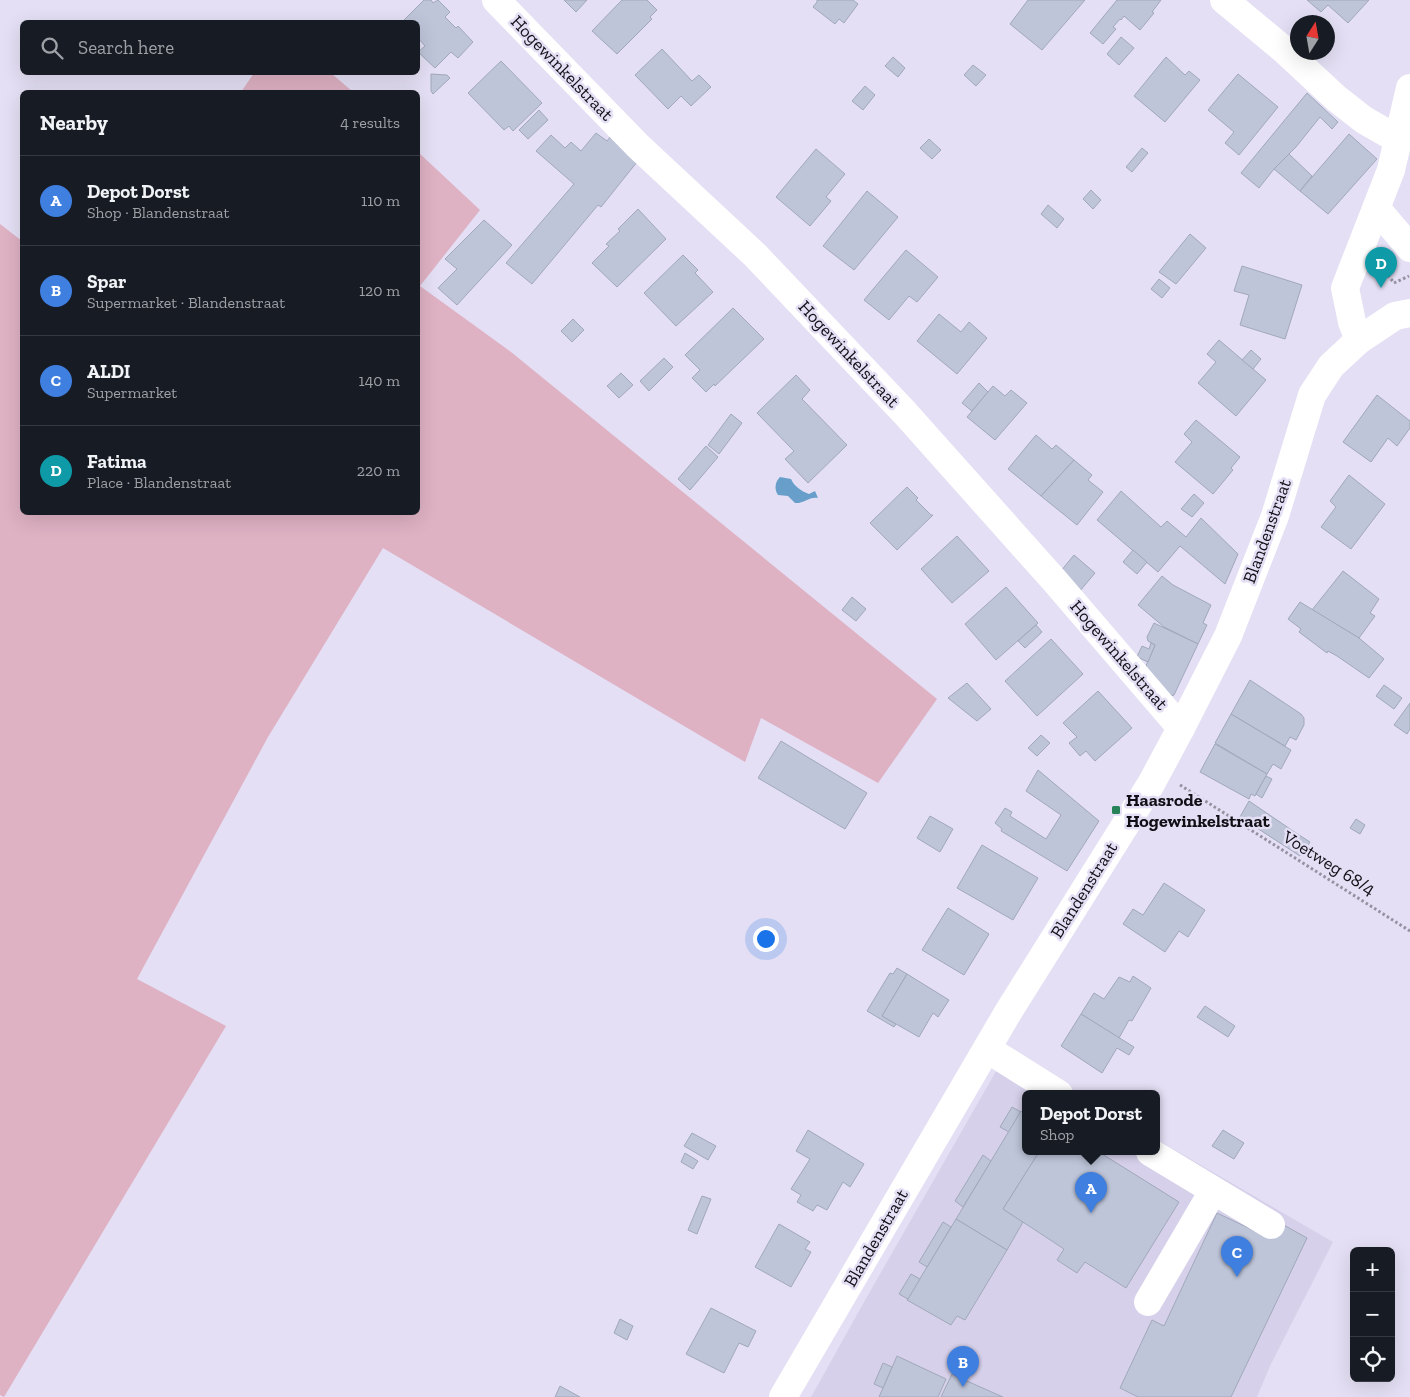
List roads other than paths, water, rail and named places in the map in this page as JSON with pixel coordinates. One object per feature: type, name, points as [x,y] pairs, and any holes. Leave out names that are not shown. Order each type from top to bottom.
[{"type":"street","name":"Hogewinkelstraat","points":[[496,0],[638,146],[755,255],[905,413],[1054,580],[1181,728]]},
{"type":"street","points":[[1224,0],[1283,49],[1336,98],[1364,120],[1404,138]]},
{"type":"street","points":[[1359,340],[1352,322],[1345,288],[1404,138],[1410,88]]},
{"type":"street","points":[[1377,209],[1410,248]]},
{"type":"street","name":"Blandenstraat","points":[[783,1397],[987,1049],[1158,771],[1181,728],[1232,626],[1275,516],[1312,395],[1331,366],[1359,340],[1395,316],[1410,313]]},
{"type":"street","points":[[987,1049],[1053,1090]]},
{"type":"street","points":[[1155,1155],[1271,1225]]},
{"type":"street","points":[[1148,1302],[1213,1191]]},
{"type":"water","points":[[780,477],[791,479],[798,488],[809,494],[815,491],[818,498],[795,503],[788,496],[778,495],[776,486]]},
{"type":"place","name":"Fatima","points":[[1381,288]]},
{"type":"place","name":"Haasrode Hogewinkelstraat","points":[[1116,810]]},
{"type":"place","name":"Depot Dorst","points":[[1091,1213]]},
{"type":"place","name":"ALDI","points":[[1237,1277]]},
{"type":"place","name":"Spar","points":[[963,1387]]}]
